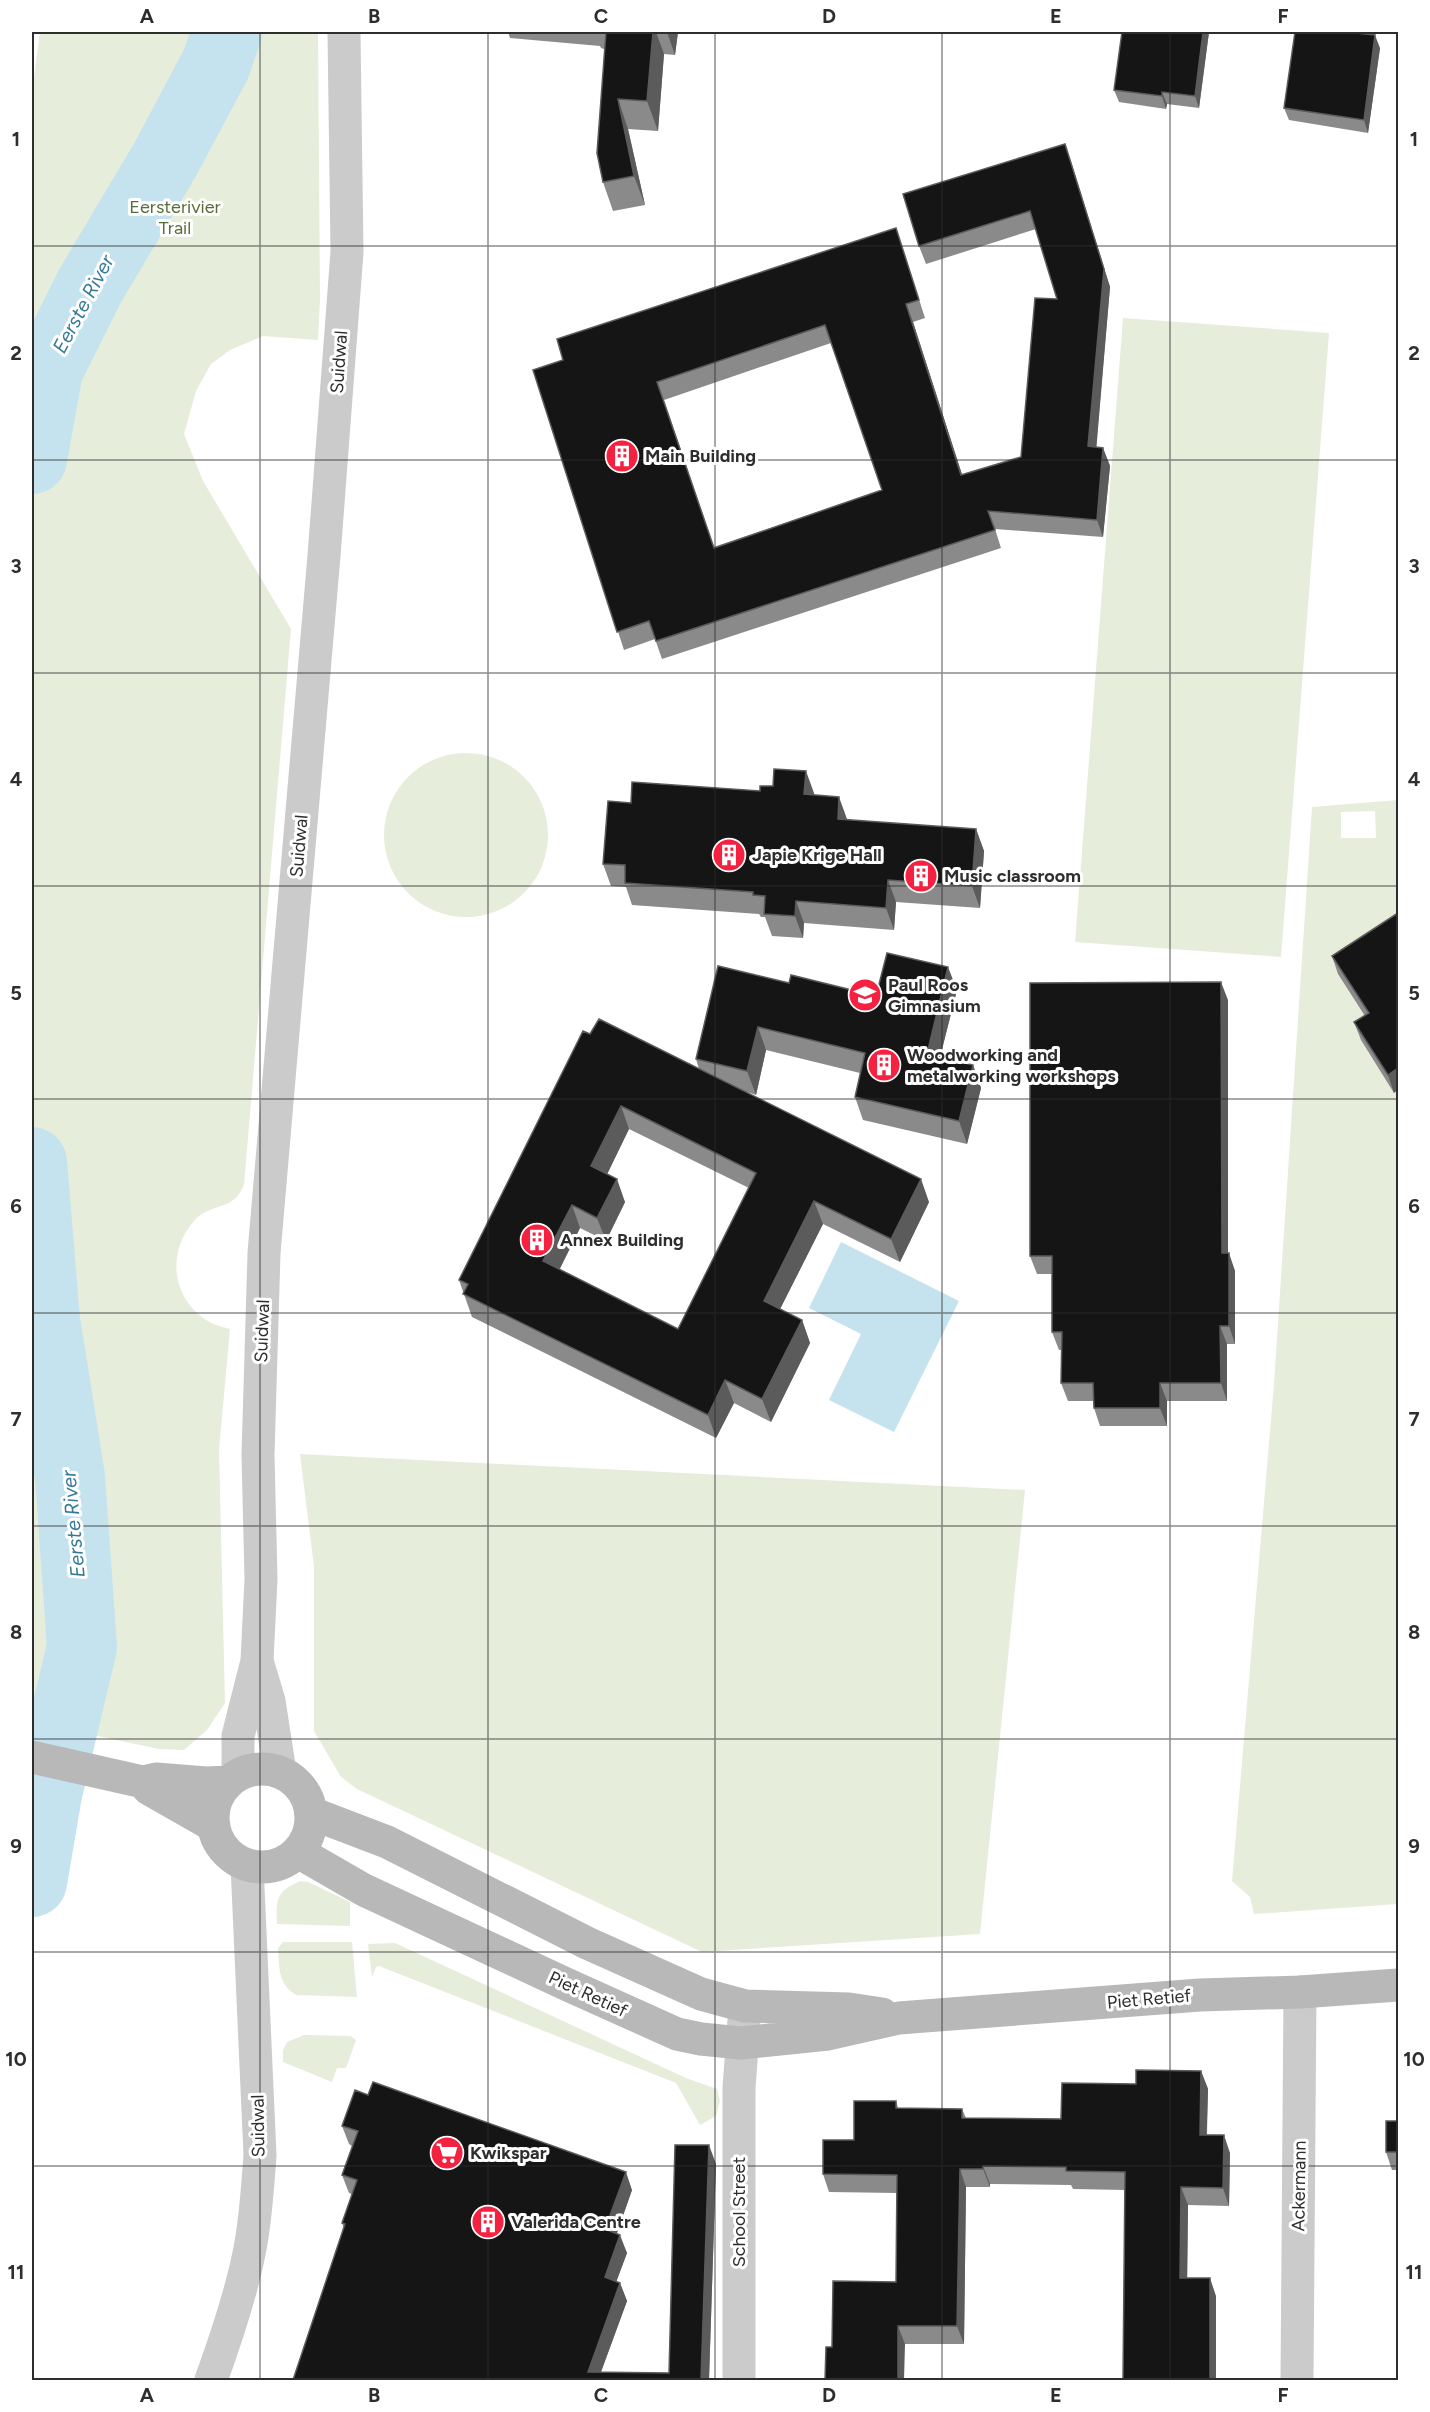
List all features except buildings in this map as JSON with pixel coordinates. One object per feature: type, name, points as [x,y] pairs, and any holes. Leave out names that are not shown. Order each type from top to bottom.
[{"type":"street","name":"Suidwal","points":[[234,1779],[238,1736],[257,1661],[261,1579],[258,1455],[264,1253],[324,556],[347,252],[344,32]]},
{"type":"street","name":"Suidwal","points":[[257,1661],[269,1701],[280,1772]]},
{"type":"street","points":[[32,1757],[143,1782],[156,1779],[206,1783],[234,1779],[252,1770],[266,1769],[280,1772],[301,1788],[308,1800],[311,1813],[311,1827],[306,1841],[298,1852],[283,1863],[265,1868],[247,1865],[231,1856],[219,1843],[214,1826],[214,1810],[219,1794],[234,1779]]},
{"type":"street","points":[[143,1782],[149,1789],[214,1826]]},
{"type":"street","name":"Piet Retief","points":[[311,1813],[387,1842],[587,1943],[701,1994],[746,2006],[849,2009],[899,2018]]},
{"type":"street","name":"Piet Retief","points":[[298,1852],[364,1890],[652,2023],[677,2034],[701,2039],[741,2043],[828,2034],[899,2018],[1200,1995],[1300,1992],[1398,1985]]},
{"type":"street","name":"Suidwal","points":[[212,2380],[229,2328],[251,2244],[258,2186],[260,2155],[247,1865]]},
{"type":"street","name":"Ackermann","points":[[1297,2380],[1300,1992]]},
{"type":"street","name":"School Street","points":[[739,2380],[741,2043],[746,2006]]},
{"type":"green space","name":"Eersterivier Trail","points":[[40,32],[318,32],[320,299],[318,340],[263,336],[230,350],[211,364],[196,391],[184,434],[203,481],[291,629],[244,1185],[234,1200],[208,1211],[194,1221],[179,1247],[177,1261],[180,1288],[187,1301],[208,1321],[230,1329],[219,1450],[225,1703],[207,1730],[184,1750],[159,1749],[32,1722],[32,92]]},
{"type":"green space","points":[[1123,318],[1329,333],[1281,957],[1075,942]]},
{"type":"green space","points":[[466,753],[497,759],[524,777],[542,804],[548,835],[542,866],[524,893],[497,911],[466,917],[435,911],[408,893],[390,866],[384,835],[390,804],[408,777],[435,759]]},
{"type":"green space","points":[[1398,800],[1398,935],[1375,1031],[1394,1093],[1398,1090],[1398,1904],[1254,1914],[1250,1897],[1232,1881],[1274,1384],[1312,807]],"holes":[[[1375,811],[1376,838],[1341,838],[1341,812]]]},
{"type":"green space","points":[[300,1454],[1025,1490],[980,1934],[702,1952],[357,1789],[341,1777],[314,1731],[314,1567]]},
{"type":"green space","points":[[300,1881],[308,1882],[350,1902],[350,1926],[277,1924],[279,1897],[286,1889]]},
{"type":"green space","points":[[283,1942],[352,1942],[357,1997],[296,1995],[290,1991],[283,1980],[279,1962],[278,1948]]},
{"type":"green space","points":[[395,1943],[686,2078],[717,2089],[720,2101],[716,2116],[700,2125],[676,2083],[379,1966],[376,1967],[372,1977],[368,1944]]},
{"type":"green space","points":[[304,2035],[351,2036],[356,2040],[346,2068],[337,2068],[332,2082],[283,2062],[283,2050],[287,2042]]},
{"type":"water","points":[[841,1242],[959,1301],[894,1432],[829,1400],[861,1334],[809,1308]]},
{"type":"waterway","name":"Eerste River","points":[[32,459],[48,370],[90,286],[166,158],[216,64],[227,32]]},
{"type":"waterway","name":"Eerste River","points":[[32,1162],[45,1320],[70,1477],[82,1647],[47,1794],[32,1882]]},
{"type":"place","name":"Main Building","points":[[622,456]]},
{"type":"place","name":"Japie Krige Hall","points":[[729,855]]},
{"type":"place","name":"Music classroom","points":[[921,876]]},
{"type":"place","name":"Paul Roos Gimnasium","points":[[865,995]]},
{"type":"place","name":"Woodworking and metalworking workshops","points":[[884,1065]]},
{"type":"place","name":"Annex Building","points":[[537,1240]]},
{"type":"place","name":"Kwikspar","points":[[447,2153]]},
{"type":"place","name":"Valerida Centre","points":[[488,2222]]}]
